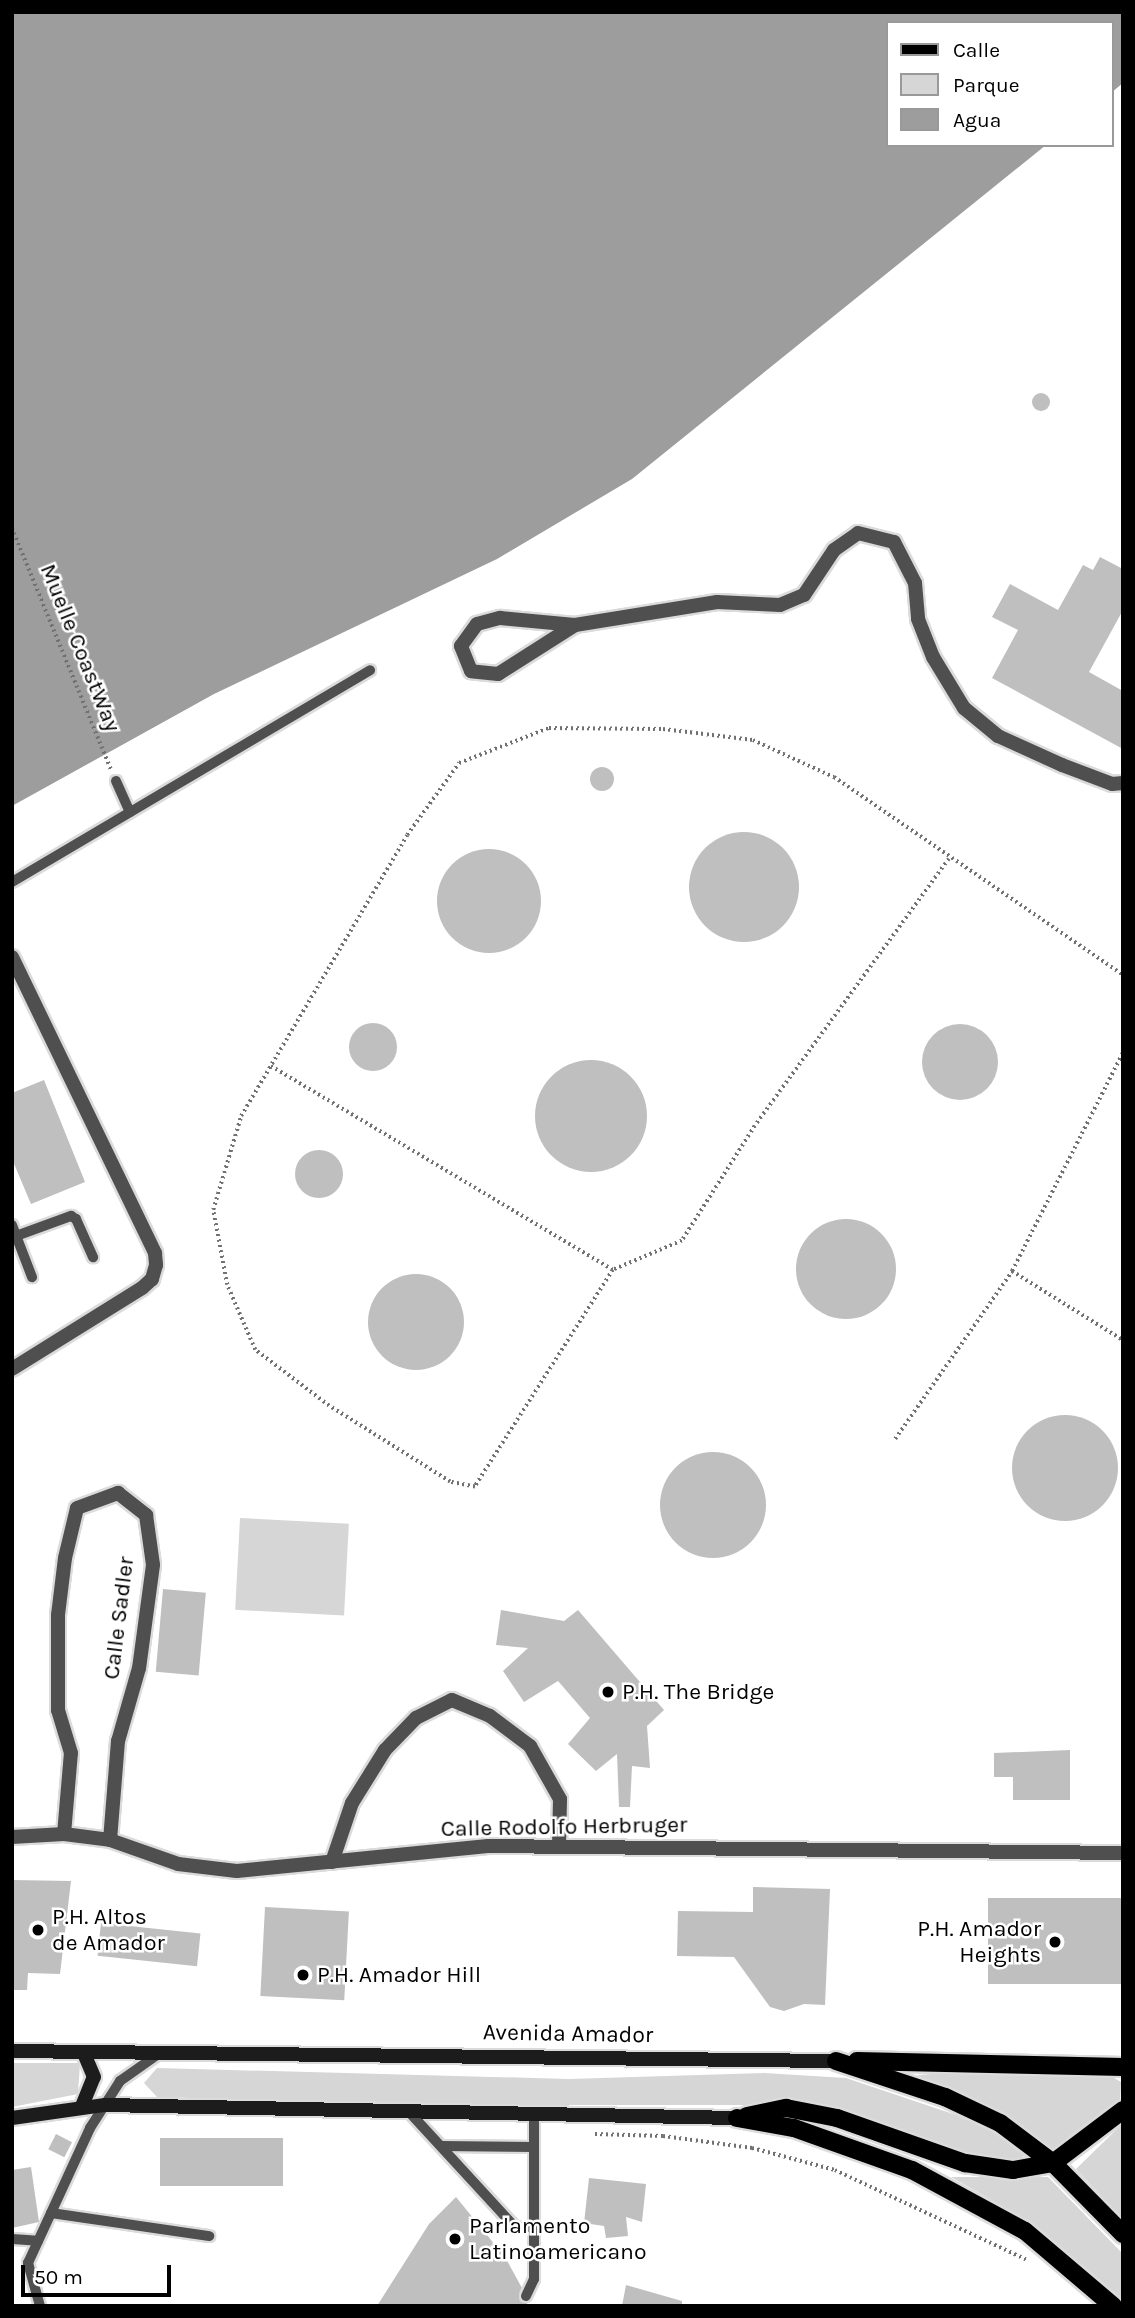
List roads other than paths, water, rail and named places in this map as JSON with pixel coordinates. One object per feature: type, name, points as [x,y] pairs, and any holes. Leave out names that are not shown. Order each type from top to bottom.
[{"type":"main road","name":"Avenida Amador","points":[[12,2051],[1123,2067]]},
{"type":"main road","points":[[82,2106],[94,2077],[84,2053]]},
{"type":"main road","points":[[836,2061],[945,2096],[1000,2123],[1052,2162],[1123,2234]]},
{"type":"main road","points":[[12,2118],[82,2106],[105,2105],[411,2114],[737,2118],[794,2128],[868,2151],[924,2175],[1025,2231],[1113,2306]]},
{"type":"main road","points":[[737,2118],[786,2108],[837,2118],[965,2163],[1013,2170],[1052,2162],[1123,2110]]},
{"type":"street","points":[[575,625],[498,674],[471,671],[461,646],[477,624],[500,618],[575,625],[717,602],[780,605],[804,595],[834,550],[858,533],[894,542],[915,583],[918,619],[933,657],[964,708],[998,736],[1112,784],[1123,783]]},
{"type":"street","points":[[12,957],[155,1253],[152,1279],[12,1369]]},
{"type":"street","name":"Calle Sadler","points":[[64,1834],[71,1753],[58,1710],[58,1615],[65,1558],[77,1508],[118,1493],[146,1515],[153,1565],[139,1668],[118,1741],[110,1840]]},
{"type":"street","points":[[332,1862],[352,1803],[385,1750],[416,1718],[452,1700],[490,1716],[530,1746],[560,1799],[559,1846]]},
{"type":"street","name":"Calle Rodolfo Herbruger","points":[[12,1837],[64,1834],[110,1840],[178,1864],[237,1871],[488,1846],[1123,1853]]},
{"type":"lane","points":[[12,882],[370,670]]},
{"type":"lane","points":[[116,781],[130,812]]},
{"type":"lane","points":[[32,1277],[14,1230],[71,1216],[76,1219],[93,1257]]},
{"type":"lane","points":[[40,2306],[28,2263],[51,2213],[105,2105],[130,2071],[158,2055]]},
{"type":"lane","points":[[411,2114],[514,2227],[533,2227]]},
{"type":"lane","points":[[526,2295],[534,2279],[534,2114]]},
{"type":"lane","points":[[442,2146],[533,2147]]},
{"type":"lane","points":[[51,2213],[209,2236]]},
{"type":"lane","points":[[12,2239],[38,2241]]},
{"type":"water","points":[[12,12],[1123,12],[1123,83],[1114,90],[1114,21],[886,21],[886,147],[1044,147],[632,479],[497,559],[214,694],[12,806]]},
{"type":"place","name":"P.H. The Bridge","points":[[608,1692]]},
{"type":"place","name":"P.H. Altos de Amador","points":[[38,1930]]},
{"type":"place","name":"P.H. Amador Heights","points":[[1055,1942]]},
{"type":"place","name":"P.H. Amador Hill","points":[[303,1975]]},
{"type":"place","name":"Parlamento Latinoamericano","points":[[455,2239]]}]
